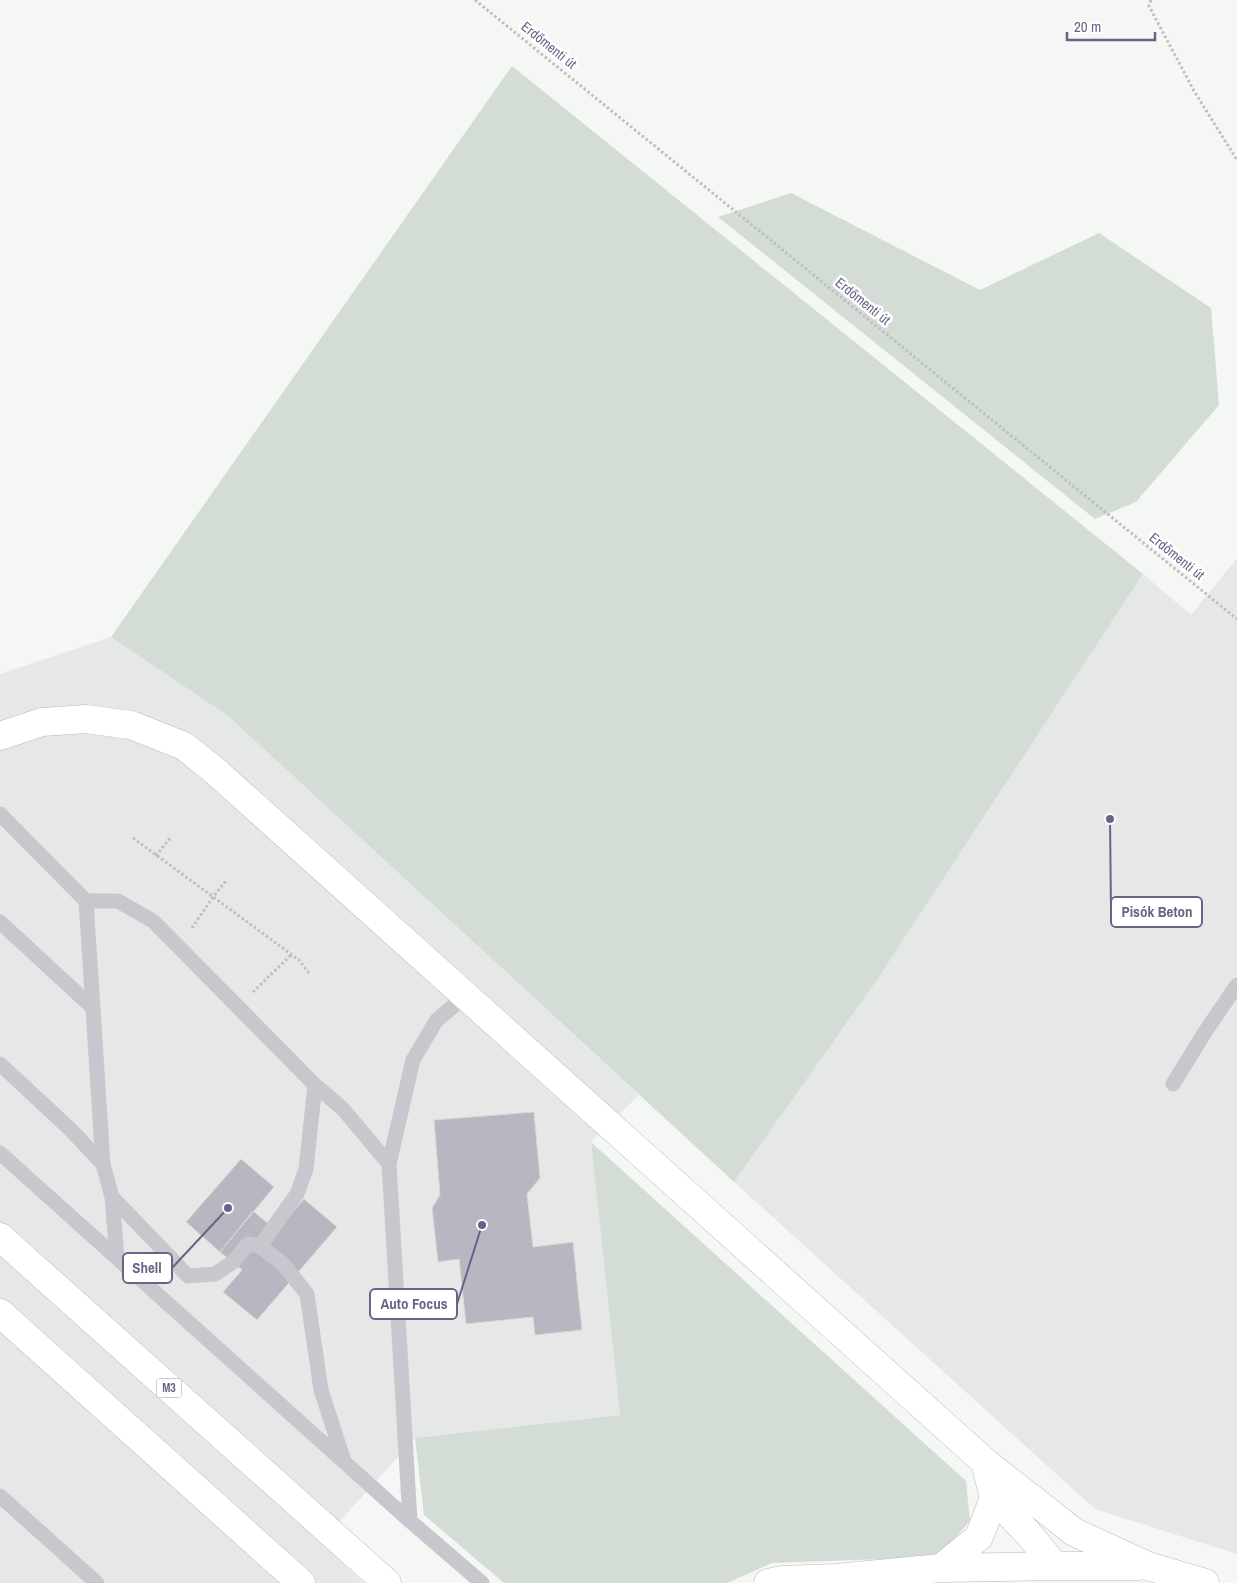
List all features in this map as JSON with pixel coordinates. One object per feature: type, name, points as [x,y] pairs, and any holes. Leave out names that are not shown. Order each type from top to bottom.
[{"type":"highway","points":[[0,736],[42,722],[86,719],[131,725],[184,746],[214,770],[985,1462],[1074,1532],[1148,1566],[1204,1583]]},
{"type":"highway","name":"M3","points":[[0,1238],[387,1583]]},
{"type":"highway","points":[[0,1313],[301,1583]]},
{"type":"highway","points":[[985,1462],[994,1498],[1027,1532],[1055,1566]]},
{"type":"highway","points":[[941,1568],[979,1537],[994,1498]]},
{"type":"highway","points":[[768,1583],[782,1580],[836,1578],[941,1568],[1148,1566]]},
{"type":"lane","points":[[0,814],[86,900],[102,1164],[112,1197],[117,1258]]},
{"type":"lane","points":[[86,900],[118,901],[153,921],[315,1085],[343,1109],[389,1164]]},
{"type":"lane","points":[[0,922],[92,1006]]},
{"type":"lane","points":[[1173,1084],[1205,1032],[1237,986]]},
{"type":"lane","points":[[410,1522],[389,1164],[413,1060],[436,1021],[466,996]]},
{"type":"lane","points":[[0,1064],[71,1130],[102,1164]]},
{"type":"lane","points":[[260,1246],[297,1194],[306,1169],[315,1085]]},
{"type":"lane","points":[[0,1153],[410,1522],[482,1583]]},
{"type":"lane","points":[[112,1197],[188,1276],[215,1274],[233,1262],[248,1244],[260,1246],[283,1264],[308,1294],[322,1390],[345,1462]]},
{"type":"lane","points":[[0,1496],[97,1583]]},
{"type":"path","name":"Erdőmenti út","points":[[475,0],[1237,619]]},
{"type":"path","points":[[1151,0],[1149,6],[1194,91],[1237,160]]},
{"type":"path","points":[[133,838],[292,954],[309,973]]},
{"type":"path","points":[[156,856],[170,838]]},
{"type":"path","points":[[179,947],[226,881]]},
{"type":"path","points":[[238,1007],[292,954]]},
{"type":"shaded area","points":[[512,66],[1143,574],[875,983],[734,1182],[228,716],[111,637]]},
{"type":"shaded area","points":[[791,193],[980,290],[1099,233],[1211,308],[1219,405],[1136,502],[1095,519],[718,217]]},
{"type":"shaded area","points":[[1237,558],[1237,1554],[1095,1509],[734,1182],[875,983],[1143,574],[1191,615]]},
{"type":"shaded area","points":[[111,637],[228,716],[639,1095],[591,1142],[620,1415],[415,1438],[321,1542],[363,1583],[0,1583],[0,674]]},
{"type":"shaded area","points":[[591,1142],[966,1481],[970,1521],[938,1557],[772,1563],[727,1583],[504,1583],[424,1515],[415,1438],[620,1415]]},
{"type":"building","points":[[534,1112],[540,1178],[527,1194],[533,1247],[573,1242],[582,1330],[535,1335],[533,1317],[466,1324],[459,1259],[438,1262],[432,1208],[440,1195],[434,1120]]},
{"type":"building","points":[[241,1159],[274,1187],[220,1252],[186,1222]]},
{"type":"building","points":[[304,1199],[337,1227],[257,1320],[223,1292],[242,1270],[220,1252],[253,1211],[277,1231]]},
{"type":"place","name":"Pisók Beton","points":[[1110,819]]},
{"type":"place","name":"Shell","points":[[228,1208]]},
{"type":"place","name":"Auto Focus","points":[[482,1225]]}]
